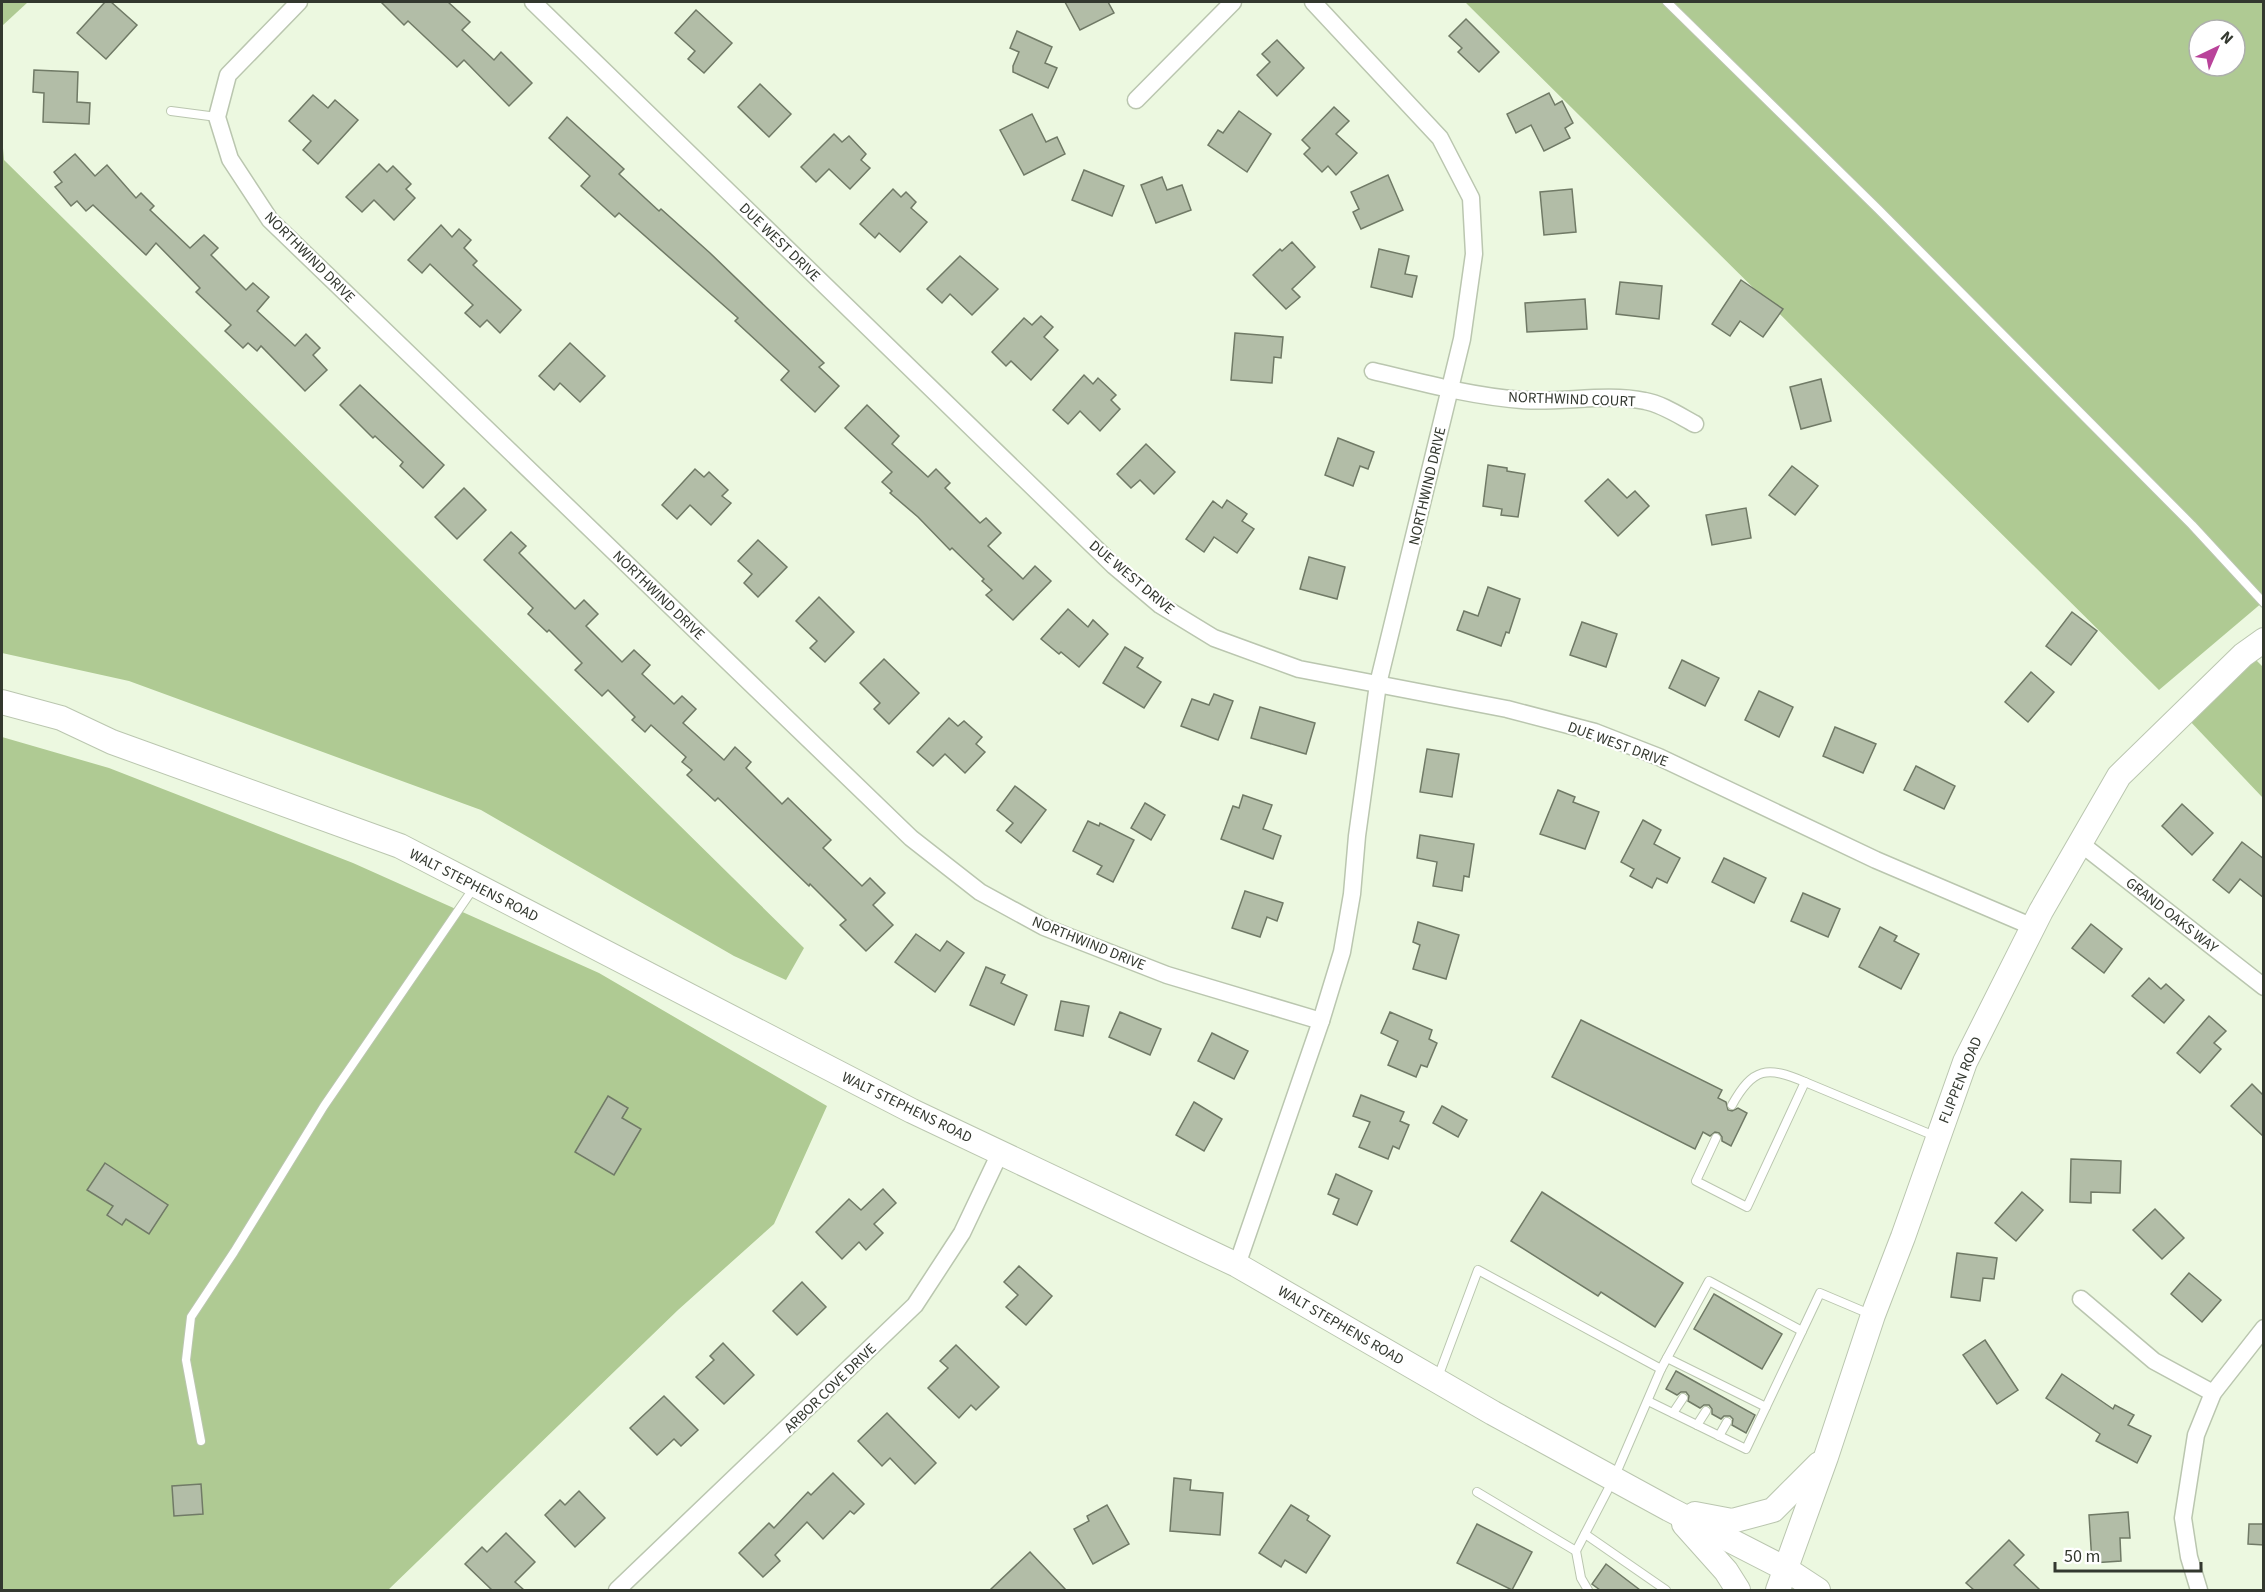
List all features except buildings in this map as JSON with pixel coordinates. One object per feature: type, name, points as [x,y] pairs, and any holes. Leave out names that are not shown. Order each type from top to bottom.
[{"type":"street","points":[[217,117],[228,75],[299,2]]},
{"type":"street","name":"DUE WEST DRIVE","points":[[533,2],[1114,566],[1160,605],[1214,638],[1299,669],[1507,709],[1595,732],[1659,757],[1876,860],[2033,927]]},
{"type":"street","points":[[1136,100],[1233,2]]},
{"type":"street","name":"NORTHWIND DRIVE","points":[[1237,1265],[1321,1022],[1342,952],[1352,894],[1357,836],[1378,684],[1462,339],[1474,254],[1471,198],[1440,138],[1313,2]]},
{"type":"street","name":"NORTHWIND DRIVE","points":[[217,117],[230,159],[270,220],[911,838],[980,892],[1044,927],[1167,975],[1321,1022]]},
{"type":"street","name":"NORTHWIND COURT","points":[[1374,371],[1450,390],[1522,400],[1611,397],[1648,401],[1695,423]]},
{"type":"street","name":"FLIPPEN ROAD","points":[[1782,1580],[1873,1315],[1965,1062],[2033,927],[2120,776],[2243,655],[2264,640]]},
{"type":"street","name":"WALT STEPHENS ROAD","points":[[2,702],[61,718],[112,742],[400,846],[912,1111],[1237,1265],[1436,1380],[1669,1509],[1782,1580],[1818,1590]]},
{"type":"street","name":"GRAND OAKS WAY","points":[[2080,843],[2264,987]]},
{"type":"street","name":"ARBOR COVE DRIVE","points":[[616,1590],[915,1305],[962,1233],[1000,1153]]},
{"type":"street","points":[[2081,1299],[2154,1362],[2213,1393]]},
{"type":"street","points":[[2199,1590],[2189,1557],[2183,1518],[2196,1435],[2213,1393],[2264,1328]]},
{"type":"street","points":[[1669,1509],[1732,1521],[1758,1515],[1773,1510],[1826,1457]]},
{"type":"street","points":[[1669,1509],[1704,1544],[1738,1590]]},
{"type":"lane","points":[[1667,2],[1878,209],[2192,525],[2264,603]]},
{"type":"lane","points":[[171,111],[217,117]]},
{"type":"lane","points":[[201,1441],[186,1360],[191,1317],[324,1106],[476,885]]},
{"type":"lane","points":[[1732,1105],[1740,1089],[1750,1080],[1771,1071],[1781,1072],[1938,1137]]},
{"type":"lane","points":[[1716,1138],[1696,1181],[1747,1207],[1805,1082]]},
{"type":"lane","points":[[1436,1380],[1478,1270],[1661,1369]]},
{"type":"lane","points":[[1588,1590],[1581,1578],[1576,1551],[1614,1478],[1661,1369],[1709,1281],[1802,1331]]},
{"type":"lane","points":[[1648,1401],[1746,1449],[1820,1293],[1873,1315]]},
{"type":"lane","points":[[1667,1358],[1695,1376],[1720,1384],[1766,1407]]},
{"type":"lane","points":[[1715,1393],[1720,1384]]},
{"type":"lane","points":[[1737,1405],[1742,1395]]},
{"type":"lane","points":[[1673,1413],[1683,1398]]},
{"type":"lane","points":[[1698,1425],[1706,1411]]},
{"type":"lane","points":[[1719,1436],[1727,1422]]},
{"type":"lane","points":[[1477,1492],[1576,1551]]},
{"type":"lane","points":[[1585,1534],[1666,1590]]},
{"type":"green space","points":[[2,2],[28,2],[2,26]]},
{"type":"green space","points":[[1465,2],[2263,2],[2263,602],[2159,690]]},
{"type":"green space","points":[[2,136],[4,160],[804,948],[786,980],[734,956],[481,810],[129,681],[2,653]]},
{"type":"green space","points":[[2254,658],[2263,667],[2263,798],[2188,719]]},
{"type":"green space","points":[[2,737],[109,768],[353,863],[599,973],[827,1106],[774,1224],[678,1310],[388,1590],[2,1590]]}]
